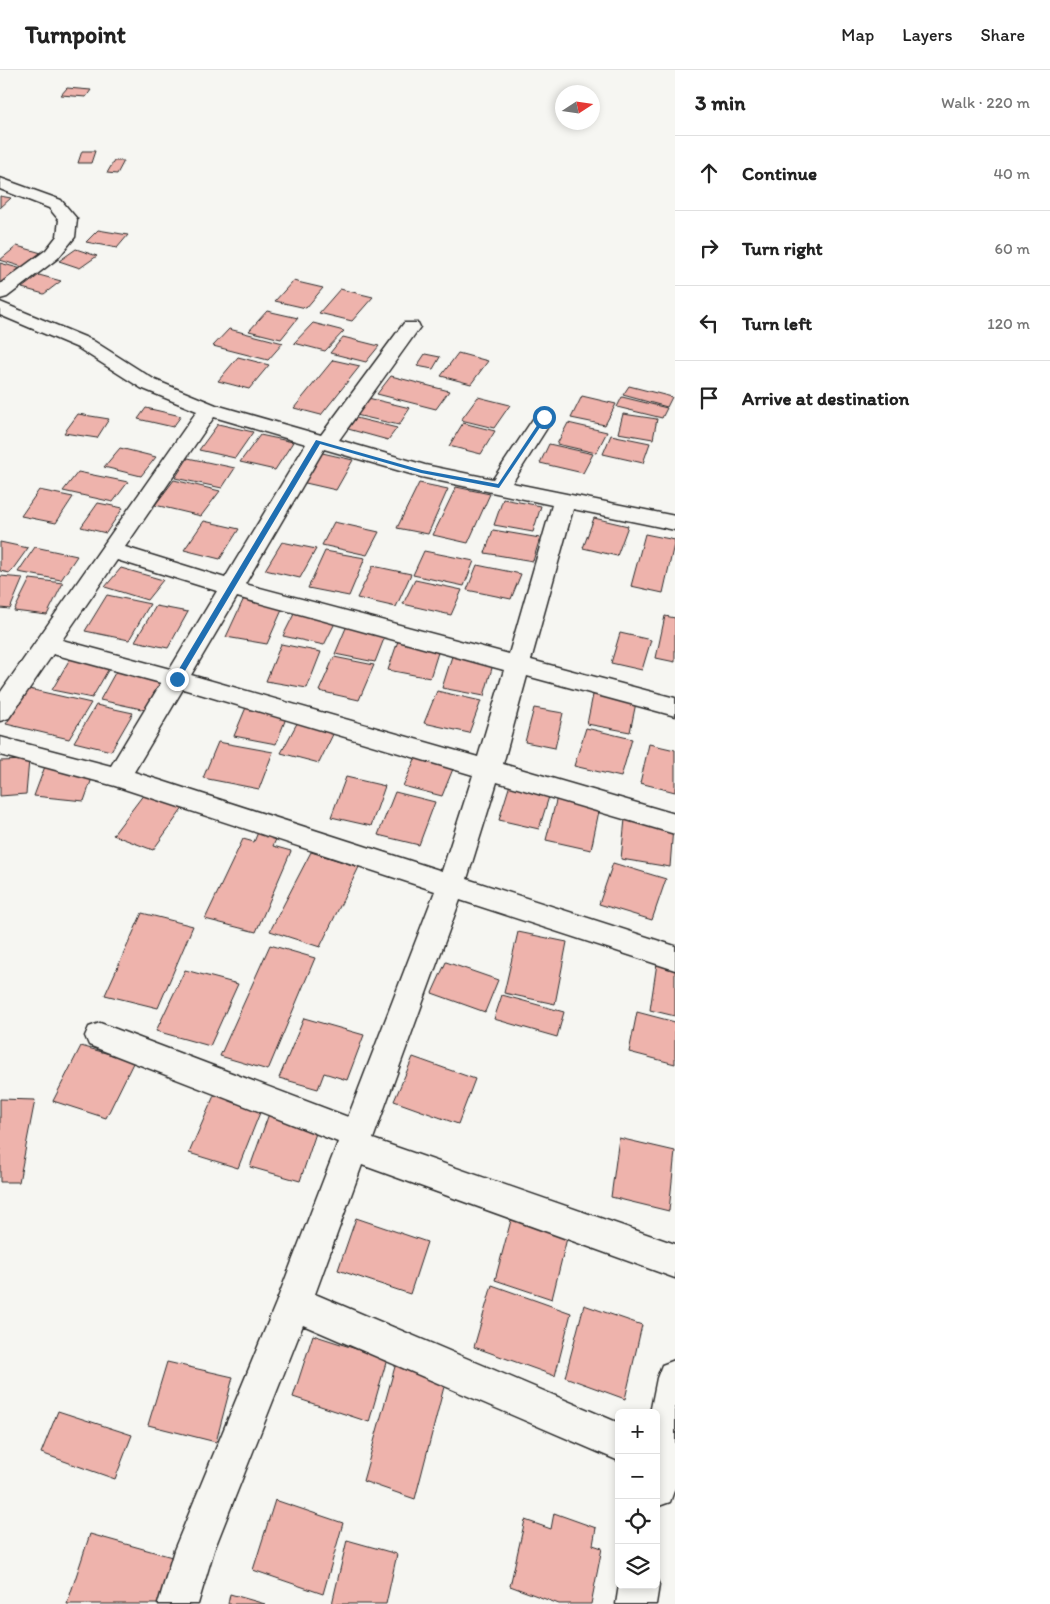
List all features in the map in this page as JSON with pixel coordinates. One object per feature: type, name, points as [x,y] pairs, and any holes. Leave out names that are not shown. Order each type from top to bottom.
[{"type":"street","points":[[0,183],[55,204],[68,220],[66,237],[52,254],[0,293]]},
{"type":"street","points":[[0,308],[85,344],[148,384],[209,409],[421,471],[675,523]]},
{"type":"street","points":[[118,777],[231,588],[322,442],[411,327]]},
{"type":"street","points":[[0,712],[209,409]]},
{"type":"street","points":[[499,486],[544,417]]},
{"type":"street","points":[[178,1604],[194,1550],[294,1303],[451,886],[488,769],[565,499]]},
{"type":"street","points":[[112,550],[231,588],[675,706]]},
{"type":"street","points":[[46,644],[177,679],[675,824]]},
{"type":"street","points":[[0,746],[118,777],[675,958]]},
{"type":"street","points":[[100,1036],[356,1141],[675,1261]]},
{"type":"street","points":[[294,1303],[615,1440]]},
{"type":"street","points":[[662,1468],[675,1378]]},
{"type":"street","points":[[636,1604],[639,1589]]},
{"type":"building","points":[[67,88],[91,90],[86,97],[61,95]]},
{"type":"building","points":[[82,151],[95,151],[91,163],[78,163]]},
{"type":"building","points":[[114,161],[124,161],[117,174],[107,173]]},
{"type":"building","points":[[0,196],[11,198],[0,208]]},
{"type":"building","points":[[98,230],[128,235],[117,248],[86,242]]},
{"type":"building","points":[[17,246],[45,254],[26,268],[0,260]]},
{"type":"building","points":[[76,249],[97,256],[80,268],[59,261]]},
{"type":"building","points":[[0,263],[22,269],[4,284],[0,283]]},
{"type":"building","points":[[39,275],[61,281],[44,294],[22,288]]},
{"type":"building","points":[[293,281],[323,288],[306,308],[275,301]]},
{"type":"building","points":[[340,289],[373,297],[352,321],[319,313]]},
{"type":"building","points":[[267,311],[298,318],[281,339],[249,331]]},
{"type":"building","points":[[313,323],[344,331],[325,351],[294,343]]},
{"type":"building","points":[[229,329],[283,343],[268,360],[213,346]]},
{"type":"building","points":[[343,337],[379,346],[366,362],[330,353]]},
{"type":"building","points":[[458,353],[488,361],[471,384],[441,376]]},
{"type":"building","points":[[425,354],[440,357],[433,369],[417,366]]},
{"type":"building","points":[[238,357],[269,365],[249,389],[218,381]]},
{"type":"building","points":[[333,360],[360,366],[321,415],[294,408]]},
{"type":"building","points":[[391,376],[449,391],[436,409],[377,394]]},
{"type":"building","points":[[629,386],[672,397],[667,407],[623,395]]},
{"type":"building","points":[[582,396],[616,404],[605,425],[571,418]]},
{"type":"building","points":[[478,397],[510,405],[494,428],[461,420]]},
{"type":"building","points":[[622,397],[667,408],[662,418],[617,407]]},
{"type":"building","points":[[368,398],[410,408],[399,425],[356,415]]},
{"type":"building","points":[[146,408],[181,416],[173,427],[138,419]]},
{"type":"building","points":[[78,414],[109,419],[97,438],[64,433]]},
{"type":"building","points":[[623,414],[657,419],[653,439],[618,433]]},
{"type":"building","points":[[356,418],[397,428],[388,440],[348,429]]},
{"type":"building","points":[[463,423],[495,431],[481,454],[449,446]]},
{"type":"building","points":[[568,423],[607,432],[596,453],[557,444]]},
{"type":"building","points":[[218,424],[253,432],[235,458],[199,450]]},
{"type":"building","points":[[260,435],[293,442],[275,470],[240,462]]},
{"type":"building","points":[[611,435],[650,443],[643,463],[603,454]]},
{"type":"building","points":[[549,444],[593,454],[583,473],[540,463]]},
{"type":"building","points":[[120,448],[156,457],[141,476],[104,467]]},
{"type":"building","points":[[318,452],[353,460],[336,490],[301,482]]},
{"type":"building","points":[[188,458],[235,468],[222,488],[175,478]]},
{"type":"building","points":[[78,472],[128,482],[113,502],[63,491]]},
{"type":"building","points":[[174,480],[220,491],[201,516],[155,505]]},
{"type":"building","points":[[419,483],[448,489],[428,534],[397,528]]},
{"type":"building","points":[[456,487],[490,494],[468,543],[433,535]]},
{"type":"building","points":[[39,490],[73,497],[56,523],[21,516]]},
{"type":"building","points":[[503,499],[541,506],[533,532],[494,525]]},
{"type":"building","points":[[98,503],[123,508],[106,533],[81,527]]},
{"type":"building","points":[[594,518],[628,526],[617,556],[583,548]]},
{"type":"building","points":[[204,521],[239,529],[220,559],[184,550]]},
{"type":"building","points":[[334,522],[379,532],[367,555],[322,545]]},
{"type":"building","points":[[493,530],[540,538],[533,561],[485,553]]},
{"type":"building","points":[[645,534],[675,540],[663,593],[631,586]]},
{"type":"building","points":[[0,542],[28,548],[10,573],[0,571]]},
{"type":"building","points":[[282,542],[316,549],[300,578],[265,570]]},
{"type":"building","points":[[35,547],[77,556],[61,580],[18,572]]},
{"type":"building","points":[[325,551],[365,558],[349,596],[308,588]]},
{"type":"building","points":[[424,551],[474,561],[464,586],[413,575]]},
{"type":"building","points":[[477,565],[521,574],[511,599],[467,590]]},
{"type":"building","points":[[373,566],[411,574],[396,607],[357,598]]},
{"type":"building","points":[[121,568],[163,580],[147,600],[105,587]]},
{"type":"building","points":[[0,576],[23,578],[10,609],[0,608]]},
{"type":"building","points":[[30,579],[63,583],[47,615],[14,611]]},
{"type":"building","points":[[415,580],[462,590],[451,615],[403,604]]},
{"type":"building","points":[[107,595],[150,604],[129,640],[85,631]]},
{"type":"building","points":[[245,596],[285,603],[267,644],[226,637]]},
{"type":"building","points":[[299,604],[340,613],[324,645],[283,636]]},
{"type":"building","points":[[156,606],[188,612],[168,648],[135,641]]},
{"type":"building","points":[[665,616],[675,618],[675,662],[656,658]]},
{"type":"building","points":[[348,623],[387,631],[375,662],[335,654]]},
{"type":"building","points":[[620,633],[651,640],[642,670],[611,663]]},
{"type":"building","points":[[399,638],[440,646],[430,678],[388,670]]},
{"type":"building","points":[[281,644],[321,652],[307,688],[266,681]]},
{"type":"building","points":[[453,653],[494,661],[484,696],[442,688]]},
{"type":"building","points":[[71,657],[111,665],[92,698],[52,690]]},
{"type":"building","points":[[334,657],[374,665],[359,700],[319,691]]},
{"type":"building","points":[[116,671],[162,681],[146,710],[100,700]]},
{"type":"building","points":[[29,689],[91,703],[69,739],[6,724]]},
{"type":"building","points":[[594,690],[637,698],[630,732],[587,724]]},
{"type":"building","points":[[437,691],[481,701],[469,733],[424,723]]},
{"type":"building","points":[[96,705],[133,713],[111,751],[74,742]]},
{"type":"building","points":[[247,705],[288,713],[276,744],[234,736]]},
{"type":"building","points":[[534,708],[563,713],[555,748],[525,742]]},
{"type":"building","points":[[302,714],[338,724],[319,763],[281,753]]},
{"type":"building","points":[[586,728],[632,739],[621,777],[574,766]]},
{"type":"building","points":[[218,742],[273,752],[259,789],[203,778]]},
{"type":"building","points":[[649,744],[675,750],[675,792],[640,783]]},
{"type":"building","points":[[419,750],[457,759],[442,796],[403,786]]},
{"type":"building","points":[[29,760],[26,794],[0,796],[0,761]]},
{"type":"building","points":[[47,761],[96,767],[84,801],[34,796]]},
{"type":"building","points":[[346,777],[385,786],[371,826],[331,817]]},
{"type":"building","points":[[511,781],[551,790],[539,829],[499,820]]},
{"type":"building","points":[[147,790],[186,804],[153,850],[113,835]]},
{"type":"building","points":[[395,792],[435,802],[419,845],[378,835]]},
{"type":"building","points":[[557,797],[600,806],[591,850],[546,840]]},
{"type":"building","points":[[625,819],[673,827],[670,867],[621,859]]},
{"type":"building","points":[[258,832],[277,837],[273,846],[291,851],[256,932],[205,919],[243,839],[254,842]]},
{"type":"building","points":[[311,852],[359,867],[320,947],[270,931]]},
{"type":"building","points":[[613,863],[666,879],[652,920],[599,904]]},
{"type":"building","points":[[142,913],[193,926],[158,1008],[105,995]]},
{"type":"building","points":[[518,932],[567,942],[555,1004],[504,993]]},
{"type":"building","points":[[270,945],[315,958],[268,1070],[220,1056]]},
{"type":"building","points":[[446,962],[498,980],[485,1012],[432,993]]},
{"type":"building","points":[[657,963],[675,966],[675,1016],[650,1010]]},
{"type":"building","points":[[185,970],[238,984],[210,1046],[156,1031]]},
{"type":"building","points":[[502,995],[564,1012],[557,1037],[494,1019]]},
{"type":"building","points":[[637,1012],[675,1022],[675,1064],[629,1052]]},
{"type":"building","points":[[304,1018],[364,1035],[347,1080],[324,1073],[318,1089],[279,1078]]},
{"type":"building","points":[[81,1046],[134,1061],[106,1118],[53,1101]]},
{"type":"building","points":[[413,1057],[475,1079],[458,1124],[394,1101]]},
{"type":"building","points":[[216,1091],[263,1105],[238,1168],[189,1153]]},
{"type":"building","points":[[0,1099],[35,1100],[19,1182],[0,1182]]},
{"type":"building","points":[[271,1108],[320,1121],[300,1181],[250,1167]]},
{"type":"building","points":[[619,1138],[675,1151],[669,1211],[611,1197]]},
{"type":"building","points":[[514,1209],[570,1226],[552,1299],[495,1280]]},
{"type":"building","points":[[356,1218],[427,1242],[410,1294],[338,1270]]},
{"type":"building","points":[[492,1285],[571,1313],[555,1376],[474,1347]]},
{"type":"building","points":[[584,1305],[642,1325],[625,1399],[565,1377]]},
{"type":"building","points":[[313,1335],[387,1359],[369,1422],[293,1397]]},
{"type":"building","points":[[167,1362],[233,1377],[216,1442],[148,1425]]},
{"type":"building","points":[[396,1363],[446,1379],[415,1499],[363,1481]]},
{"type":"building","points":[[58,1411],[132,1435],[115,1479],[41,1453]]},
{"type":"building","points":[[275,1500],[343,1523],[323,1594],[253,1570]]},
{"type":"building","points":[[554,1513],[596,1528],[593,1545],[602,1548],[591,1604],[559,1604],[510,1586],[525,1520],[551,1529]]},
{"type":"building","points":[[90,1534],[172,1557],[158,1604],[67,1604]]},
{"type":"building","points":[[347,1540],[397,1554],[386,1604],[332,1604]]},
{"type":"building","points":[[230,1594],[265,1604],[228,1604]]},
{"type":"route","points":[[177,679],[318,442],[421,471],[499,486],[544,417]]}]
